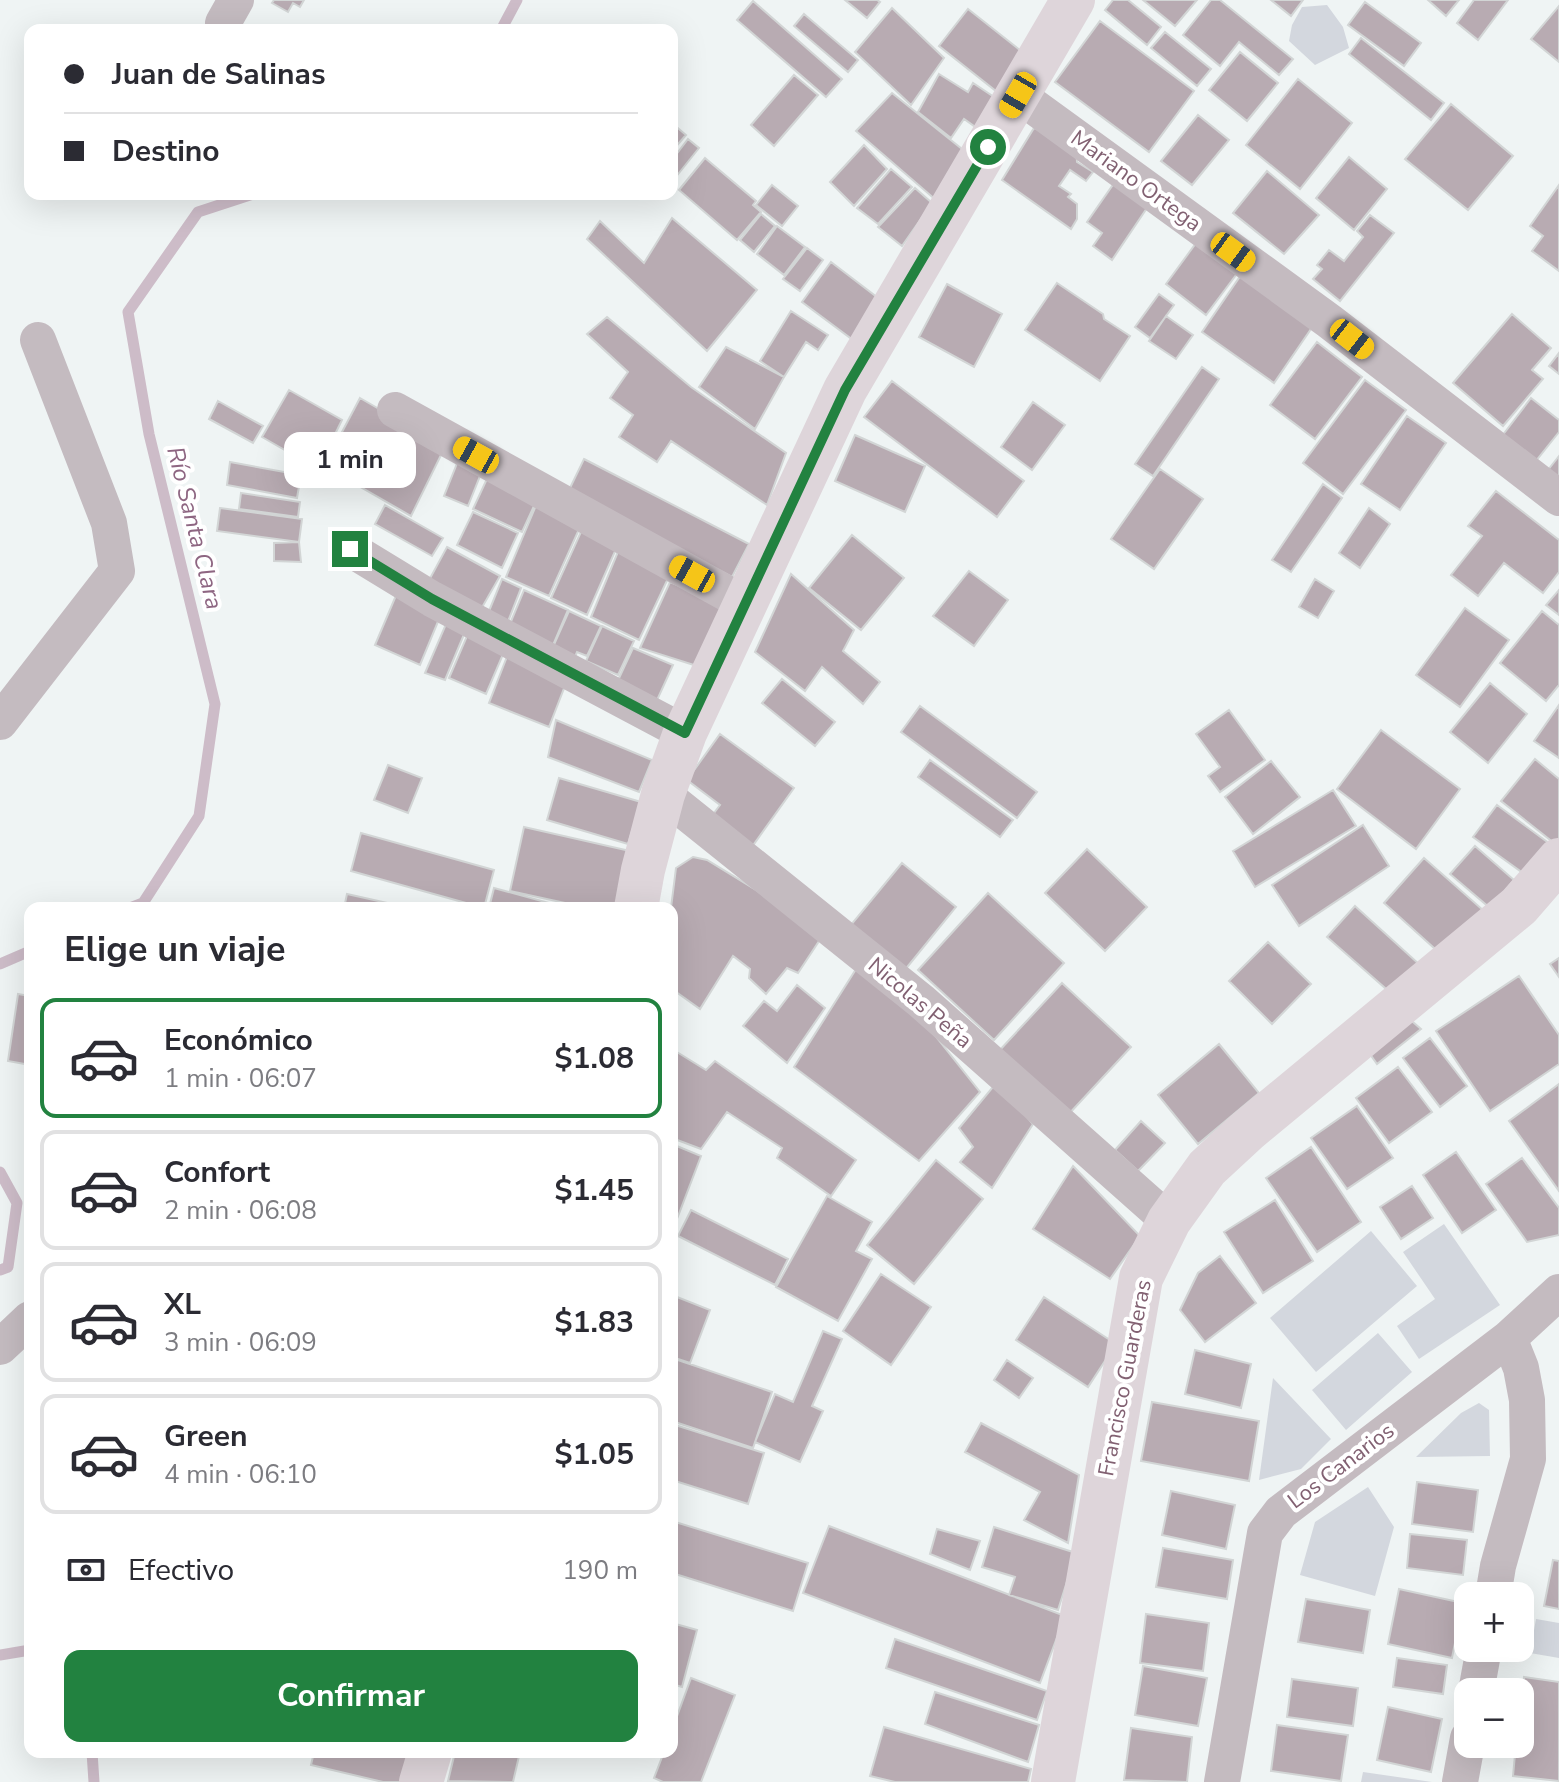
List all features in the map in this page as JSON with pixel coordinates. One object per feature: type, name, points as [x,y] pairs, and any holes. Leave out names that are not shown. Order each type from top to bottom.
[{"type":"street","points":[[637,902],[663,794],[685,733],[845,390],[1073,0]]},
{"type":"street","name":"Mariano Ortega","points":[[1018,95],[1329,321],[1559,498]]},
{"type":"street","points":[[0,722],[117,571],[109,523],[38,340]]},
{"type":"street","points":[[395,410],[746,604]]},
{"type":"street","points":[[350,549],[432,599],[685,733]]},
{"type":"street","name":"Nicolas Peña","points":[[663,794],[921,1001],[1169,1221]]},
{"type":"street","name":"Francisco Guarderas","points":[[1053,1782],[1141,1278],[1169,1221],[1207,1168],[1247,1131],[1519,906],[1559,860]]},
{"type":"street","name":"Los Canarios","points":[[1222,1782],[1265,1533],[1281,1512],[1509,1338],[1559,1292]]},
{"type":"street","points":[[0,1347],[24,1325]]},
{"type":"street","points":[[1495,1582],[1528,1459],[1527,1400],[1521,1368],[1509,1338]]},
{"type":"street","points":[[421,1782],[428,1758]]},
{"type":"street","points":[[1460,1782],[1464,1758]]},
{"type":"shaded area","points":[[1327,5],[1343,27],[1349,48],[1315,65],[1289,41],[1292,25],[1302,7]]},
{"type":"shaded area","points":[[1444,1224],[1500,1305],[1419,1359],[1397,1326],[1435,1299],[1403,1252]]},
{"type":"shaded area","points":[[1371,1231],[1417,1286],[1316,1372],[1270,1318]]},
{"type":"shaded area","points":[[1378,1333],[1412,1372],[1346,1430],[1312,1390]]},
{"type":"shaded area","points":[[1273,1378],[1331,1439],[1301,1469],[1259,1480]]},
{"type":"shaded area","points":[[1479,1403],[1489,1410],[1490,1456],[1416,1457],[1461,1413]]},
{"type":"shaded area","points":[[1368,1487],[1394,1527],[1375,1596],[1300,1575],[1315,1522]]},
{"type":"shaded area","points":[[1536,1619],[1559,1623],[1559,1658],[1534,1654]]},
{"type":"shaded area","points":[[1363,1772],[1432,1782],[1361,1782]]},
{"type":"building","points":[[274,0],[304,0],[300,7],[293,3],[288,12],[272,3]]},
{"type":"building","points":[[845,0],[877,0],[880,2],[867,18]]},
{"type":"building","points":[[1113,0],[1128,0],[1161,27],[1147,45],[1105,10]]},
{"type":"building","points":[[1143,0],[1197,0],[1175,26]]},
{"type":"building","points":[[1211,0],[1220,0],[1293,59],[1279,75],[1239,42],[1220,66],[1183,35]]},
{"type":"building","points":[[1271,0],[1303,0],[1291,16]]},
{"type":"building","points":[[1428,0],[1459,0],[1446,16]]},
{"type":"building","points":[[1474,0],[1508,0],[1478,40],[1457,23]]},
{"type":"building","points":[[753,1],[842,79],[826,97],[737,20]]},
{"type":"building","points":[[1365,2],[1421,43],[1404,66],[1348,25]]},
{"type":"building","points":[[1559,6],[1559,62],[1531,39]]},
{"type":"building","points":[[892,8],[944,58],[911,105],[855,52]]},
{"type":"building","points":[[968,9],[1030,58],[1001,95],[939,46]]},
{"type":"building","points":[[804,14],[858,60],[848,72],[794,26]]},
{"type":"building","points":[[1100,21],[1194,91],[1149,152],[1055,82]]},
{"type":"building","points":[[1165,32],[1211,69],[1197,86],[1151,48]]},
{"type":"building","points":[[1361,38],[1444,103],[1431,120],[1349,54]]},
{"type":"building","points":[[1240,52],[1278,83],[1247,121],[1209,90]]},
{"type":"building","points":[[939,74],[968,92],[973,83],[1000,101],[981,131],[964,119],[951,138],[918,112]]},
{"type":"building","points":[[794,75],[818,95],[774,146],[751,125]]},
{"type":"building","points":[[1298,79],[1352,123],[1300,189],[1246,145]]},
{"type":"building","points":[[892,93],[967,153],[937,201],[856,131]]},
{"type":"building","points":[[1451,104],[1513,156],[1468,210],[1405,159]]},
{"type":"building","points":[[1198,115],[1229,140],[1192,185],[1161,161]]},
{"type":"building","points":[[678,128],[686,135],[678,144]]},
{"type":"building","points":[[1034,128],[1076,144],[1077,162],[1093,172],[1086,181],[1070,170],[1059,186],[1071,194],[1068,197],[1077,204],[1077,219],[1071,229],[1002,180]]},
{"type":"building","points":[[688,139],[699,148],[678,174],[678,152]]},
{"type":"building","points":[[864,145],[887,169],[854,206],[830,182]]},
{"type":"building","points":[[1349,157],[1387,189],[1354,230],[1316,198]]},
{"type":"building","points":[[705,158],[756,201],[753,205],[761,212],[737,240],[679,190]]},
{"type":"building","points":[[891,169],[912,187],[878,224],[857,208]]},
{"type":"building","points":[[1267,171],[1319,215],[1284,254],[1233,213]]},
{"type":"building","points":[[1117,179],[1151,202],[1112,260],[1093,246],[1102,233],[1087,222]]},
{"type":"building","points":[[772,185],[798,206],[782,226],[756,205]]},
{"type":"building","points":[[1559,185],[1559,271],[1532,251],[1543,236],[1530,226]]},
{"type":"building","points":[[915,188],[932,203],[902,246],[878,227]]},
{"type":"building","points":[[761,214],[775,226],[754,252],[740,240]]},
{"type":"building","points":[[1370,215],[1394,233],[1340,301],[1313,279],[1322,269],[1317,265],[1329,250],[1344,261],[1363,237],[1357,231]]},
{"type":"building","points":[[672,218],[757,290],[707,351],[587,239],[600,221],[644,263]]},
{"type":"building","points":[[777,226],[805,247],[784,275],[757,254]]},
{"type":"building","points":[[1199,239],[1239,271],[1206,315],[1166,284]]},
{"type":"building","points":[[807,248],[823,260],[800,291],[783,279]]},
{"type":"building","points":[[831,262],[882,301],[853,340],[802,302]]},
{"type":"building","points":[[1241,275],[1313,326],[1274,383],[1202,332]]},
{"type":"building","points":[[1057,283],[1130,336],[1100,381],[1025,330]]},
{"type":"building","points":[[947,284],[1002,314],[974,367],[919,337]]},
{"type":"building","points":[[1159,294],[1174,305],[1150,338],[1135,327]]},
{"type":"building","points":[[791,311],[828,335],[818,350],[806,342],[784,377],[760,361]]},
{"type":"building","points":[[1512,314],[1551,348],[1532,370],[1543,379],[1503,426],[1453,383]]},
{"type":"building","points":[[1166,316],[1193,335],[1176,359],[1149,341]]},
{"type":"building","points":[[607,317],[691,387],[786,453],[767,505],[671,441],[657,462],[619,437],[633,415],[610,398],[628,372],[587,334]]},
{"type":"building","points":[[1317,342],[1362,377],[1315,439],[1270,405]]},
{"type":"building","points":[[726,347],[784,377],[755,429],[699,387]]},
{"type":"building","points":[[1559,353],[1559,374],[1549,366]]},
{"type":"building","points":[[1202,367],[1219,379],[1153,476],[1135,464]]},
{"type":"building","points":[[1365,380],[1406,410],[1343,494],[1303,463]]},
{"type":"building","points":[[892,381],[1024,481],[997,517],[864,417]]},
{"type":"building","points":[[289,390],[342,420],[318,469],[262,437]]},
{"type":"building","points":[[360,398],[445,447],[411,516],[324,466]]},
{"type":"building","points":[[1531,398],[1559,420],[1559,432],[1535,462],[1502,436]]},
{"type":"building","points":[[218,401],[263,426],[253,443],[209,419]]},
{"type":"building","points":[[1033,402],[1065,425],[1032,470],[1001,447]]},
{"type":"building","points":[[1407,416],[1446,443],[1400,510],[1361,484]]},
{"type":"building","points":[[855,435],[925,466],[905,512],[835,481]]},
{"type":"building","points":[[460,456],[484,466],[468,506],[444,496]]},
{"type":"building","points":[[1559,456],[1559,487],[1544,475]]},
{"type":"building","points":[[584,459],[749,544],[732,577],[568,492]]},
{"type":"building","points":[[230,462],[301,475],[297,498],[227,485]]},
{"type":"building","points":[[1160,469],[1203,499],[1154,569],[1111,539]]},
{"type":"building","points":[[491,470],[540,493],[522,532],[473,509]]},
{"type":"building","points":[[1323,484],[1342,498],[1291,572],[1272,560]]},
{"type":"building","points":[[1496,491],[1559,540],[1559,572],[1543,593],[1504,563],[1478,596],[1451,575],[1482,536],[1468,526]]},
{"type":"building","points":[[241,493],[300,502],[298,517],[239,509]]},
{"type":"building","points":[[537,503],[581,525],[549,596],[506,577]]},
{"type":"building","points":[[385,505],[443,538],[432,556],[375,524]]},
{"type":"building","points":[[220,508],[302,519],[299,542],[217,531]]},
{"type":"building","points":[[1369,508],[1390,524],[1360,568],[1339,553]]},
{"type":"building","points":[[473,512],[518,533],[502,568],[457,545]]},
{"type":"building","points":[[585,523],[620,540],[587,615],[551,598]]},
{"type":"building","points":[[852,535],[904,578],[861,630],[809,588]]},
{"type":"building","points":[[299,542],[301,562],[274,561],[274,543]]},
{"type":"building","points":[[622,542],[672,570],[639,640],[591,617]]},
{"type":"building","points":[[447,547],[500,576],[480,611],[428,582]]},
{"type":"building","points":[[969,571],[1008,600],[974,646],[933,616]]},
{"type":"building","points":[[791,574],[854,630],[843,651],[880,682],[863,704],[822,667],[805,691],[755,652]]},
{"type":"building","points":[[502,579],[521,588],[507,624],[487,616]]},
{"type":"building","points":[[1315,579],[1334,591],[1318,618],[1299,607]]},
{"type":"building","points":[[670,582],[723,604],[697,666],[640,648]]},
{"type":"building","points":[[524,590],[568,610],[551,650],[507,631]]},
{"type":"building","points":[[1559,590],[1559,615],[1546,605]]},
{"type":"building","points":[[397,593],[442,612],[420,665],[375,645]]},
{"type":"building","points":[[1465,608],[1509,640],[1460,707],[1416,675]]},
{"type":"building","points":[[569,611],[601,626],[587,656],[577,652],[574,659],[552,649]]},
{"type":"building","points":[[1542,611],[1559,625],[1559,685],[1546,701],[1500,663]]},
{"type":"building","points":[[446,624],[465,632],[445,680],[425,673]]},
{"type":"building","points":[[602,626],[634,641],[618,675],[586,661]]},
{"type":"building","points":[[467,636],[504,652],[486,694],[449,678]]},
{"type":"building","points":[[633,648],[673,665],[653,709],[613,691]]},
{"type":"building","points":[[508,654],[568,678],[549,727],[489,703]]},
{"type":"building","points":[[782,679],[835,722],[815,746],[762,703]]},
{"type":"building","points":[[1490,683],[1527,714],[1488,763],[1450,732]]},
{"type":"building","points":[[1559,705],[1559,758],[1534,741]]},
{"type":"building","points":[[920,706],[1037,792],[1017,818],[901,732]]},
{"type":"building","points":[[1229,710],[1265,760],[1220,792],[1208,776],[1220,767],[1196,734]]},
{"type":"building","points":[[556,720],[652,760],[639,792],[548,757]]},
{"type":"building","points":[[1381,730],[1460,789],[1416,849],[1337,789]]},
{"type":"building","points":[[720,734],[794,788],[749,851],[708,821],[720,805],[687,780]]},
{"type":"building","points":[[1535,759],[1559,779],[1559,847],[1501,801]]},
{"type":"building","points":[[930,760],[1013,820],[1000,837],[918,777]]},
{"type":"building","points":[[1271,761],[1300,797],[1253,834],[1225,797]]},
{"type":"building","points":[[388,765],[422,778],[408,813],[374,800]]},
{"type":"building","points":[[559,778],[641,802],[628,844],[547,820]]},
{"type":"building","points":[[1333,790],[1356,826],[1255,887],[1233,851]]},
{"type":"building","points":[[1497,805],[1550,844],[1527,876],[1473,837]]},
{"type":"building","points":[[1363,825],[1389,866],[1299,926],[1272,885]]},
{"type":"building","points":[[524,827],[630,851],[619,902],[560,902],[510,891]]},
{"type":"building","points":[[361,833],[494,870],[486,902],[462,902],[351,871]]},
{"type":"building","points":[[1475,846],[1514,880],[1490,908],[1450,874]]},
{"type":"building","points":[[1087,849],[1147,907],[1105,951],[1045,893]]},
{"type":"building","points":[[693,857],[707,860],[825,932],[798,973],[787,968],[766,994],[749,978],[750,969],[733,956],[700,1009],[678,993],[678,902],[672,902],[676,868]]},
{"type":"building","points":[[1424,858],[1484,911],[1444,957],[1384,903]]},
{"type":"building","points":[[902,863],[956,907],[904,971],[850,926]]},
{"type":"building","points":[[494,888],[545,902],[490,902]]},
{"type":"building","points":[[988,893],[1064,963],[994,1040],[918,970]]},
{"type":"building","points":[[347,894],[383,902],[345,902]]},
{"type":"building","points":[[1355,906],[1420,965],[1393,995],[1327,937]]},
{"type":"building","points":[[1268,942],[1311,984],[1272,1024],[1229,981]]},
{"type":"building","points":[[1559,958],[1559,977],[1550,964]]},
{"type":"building","points":[[858,966],[914,1009],[980,1092],[919,1161],[794,1067]]},
{"type":"building","points":[[1519,976],[1559,1035],[1559,1064],[1490,1111],[1436,1031]]},
{"type":"building","points":[[1062,983],[1131,1047],[1067,1116],[998,1052]]},
{"type":"building","points":[[797,985],[825,1008],[787,1063],[743,1026],[764,1001],[777,1011]]},
{"type":"building","points":[[18,994],[24,995],[24,1064],[8,1061]]},
{"type":"building","points":[[1399,1010],[1421,1029],[1377,1064],[1365,1047]]},
{"type":"building","points":[[1430,1038],[1467,1086],[1440,1107],[1403,1058]]},
{"type":"building","points":[[1219,1044],[1259,1093],[1198,1144],[1158,1095]]},
{"type":"building","points":[[678,1053],[706,1070],[715,1061],[856,1160],[831,1196],[777,1158],[782,1148],[727,1112],[701,1149],[678,1140]]},
{"type":"building","points":[[1398,1067],[1432,1112],[1389,1143],[1356,1098]]},
{"type":"building","points":[[997,1082],[1033,1124],[992,1188],[960,1162],[973,1147],[959,1128]]},
{"type":"building","points":[[1559,1084],[1559,1191],[1509,1121]]},
{"type":"building","points":[[1357,1106],[1393,1158],[1347,1189],[1311,1138]]},
{"type":"building","points":[[1141,1121],[1165,1143],[1138,1171],[1115,1150]]},
{"type":"building","points":[[678,1146],[701,1156],[678,1216]]},
{"type":"building","points":[[1311,1147],[1361,1222],[1317,1252],[1266,1178]]},
{"type":"building","points":[[1456,1152],[1496,1210],[1462,1233],[1423,1175]]},
{"type":"building","points":[[1522,1158],[1559,1208],[1559,1235],[1527,1242],[1486,1184]]},
{"type":"building","points":[[936,1160],[983,1199],[914,1284],[867,1245]]},
{"type":"building","points":[[1073,1166],[1140,1236],[1110,1279],[1033,1229]]},
{"type":"building","points":[[1412,1186],[1433,1218],[1401,1239],[1380,1207]]},
{"type":"building","points":[[827,1196],[872,1222],[856,1251],[872,1259],[838,1321],[776,1287]]},
{"type":"building","points":[[1275,1200],[1313,1261],[1263,1293],[1224,1232]]},
{"type":"building","points":[[691,1210],[788,1259],[775,1285],[678,1236]]},
{"type":"building","points":[[1220,1256],[1256,1303],[1205,1342],[1180,1310],[1198,1273]]},
{"type":"building","points":[[881,1274],[931,1307],[891,1365],[843,1331]]},
{"type":"building","points":[[678,1297],[710,1310],[690,1363],[678,1359]]},
{"type":"building","points":[[1044,1297],[1116,1344],[1088,1387],[1016,1340]]},
{"type":"building","points":[[823,1331],[842,1339],[812,1406],[823,1411],[800,1462],[755,1442],[775,1394],[793,1402]]},
{"type":"building","points":[[1195,1350],[1251,1364],[1241,1408],[1185,1394]]},
{"type":"building","points":[[678,1360],[772,1392],[753,1448],[678,1423]]},
{"type":"building","points":[[1007,1360],[1033,1378],[1019,1398],[994,1380]]},
{"type":"building","points":[[1152,1402],[1259,1421],[1249,1481],[1141,1461]]},
{"type":"building","points":[[981,1423],[1079,1475],[1068,1543],[1024,1520],[1040,1492],[965,1452]]},
{"type":"building","points":[[678,1426],[764,1453],[748,1504],[678,1482]]},
{"type":"building","points":[[1417,1482],[1478,1490],[1473,1532],[1412,1524]]},
{"type":"building","points":[[1171,1491],[1235,1505],[1226,1549],[1162,1535]]},
{"type":"building","points":[[678,1523],[808,1563],[793,1611],[678,1575]]},
{"type":"building","points":[[829,1526],[1065,1616],[1040,1683],[803,1593]]},
{"type":"building","points":[[994,1527],[1076,1553],[1058,1610],[1009,1595],[1015,1577],[982,1567]]},
{"type":"building","points":[[937,1529],[980,1541],[970,1570],[930,1554]]},
{"type":"building","points":[[1410,1534],[1467,1540],[1463,1575],[1407,1568]]},
{"type":"building","points":[[1163,1548],[1233,1560],[1227,1599],[1156,1587]]},
{"type":"building","points":[[1553,1560],[1559,1561],[1559,1609],[1544,1606]]},
{"type":"building","points":[[1399,1589],[1454,1601],[1452,1658],[1388,1644]]},
{"type":"building","points":[[1306,1599],[1370,1610],[1363,1653],[1298,1642]]},
{"type":"building","points":[[1146,1614],[1209,1623],[1203,1671],[1140,1663]]},
{"type":"building","points":[[678,1625],[697,1630],[682,1687],[678,1686]]},
{"type":"building","points":[[895,1639],[1047,1691],[1037,1720],[886,1668]]},
{"type":"building","points":[[1397,1658],[1447,1665],[1443,1694],[1393,1687]]},
{"type":"building","points":[[1143,1666],[1207,1678],[1198,1726],[1135,1715]]},
{"type":"building","points":[[691,1678],[735,1695],[701,1782],[663,1782],[654,1778],[662,1758],[678,1758],[678,1714]]},
{"type":"building","points":[[1534,1678],[1559,1682],[1559,1781],[1513,1776],[1515,1758],[1534,1758]]},
{"type":"building","points":[[1292,1679],[1358,1688],[1353,1726],[1287,1717]]},
{"type":"building","points":[[935,1692],[1039,1725],[1028,1762],[925,1724]]},
{"type":"building","points":[[1388,1707],[1442,1719],[1431,1772],[1377,1760]]},
{"type":"building","points":[[1277,1725],[1348,1735],[1341,1781],[1271,1771]]},
{"type":"building","points":[[884,1727],[1031,1769],[1028,1782],[895,1782],[870,1776]]},
{"type":"building","points":[[1131,1728],[1192,1737],[1187,1782],[1124,1780]]},
{"type":"building","points":[[313,1758],[411,1758],[406,1782],[383,1782],[311,1765]]},
{"type":"building","points":[[454,1758],[519,1758],[513,1782],[448,1781]]},
{"type":"waterway","name":"Río Santa Clara","points":[[504,24],[517,0]]},
{"type":"waterway","name":"Río Santa Clara","points":[[144,902],[199,816],[215,704],[149,434],[128,312],[198,212],[235,200]]},
{"type":"waterway","name":"Río Santa Clara","points":[[0,964],[24,954]]},
{"type":"waterway","name":"Río Santa Clara","points":[[0,1172],[17,1203],[8,1267],[0,1270]]},
{"type":"waterway","name":"Río Santa Clara","points":[[0,1655],[24,1651]]},
{"type":"waterway","name":"Río Santa Clara","points":[[92,1758],[94,1782]]},
{"type":"route","points":[[350,549],[432,599],[685,733],[845,390],[988,147]]}]
